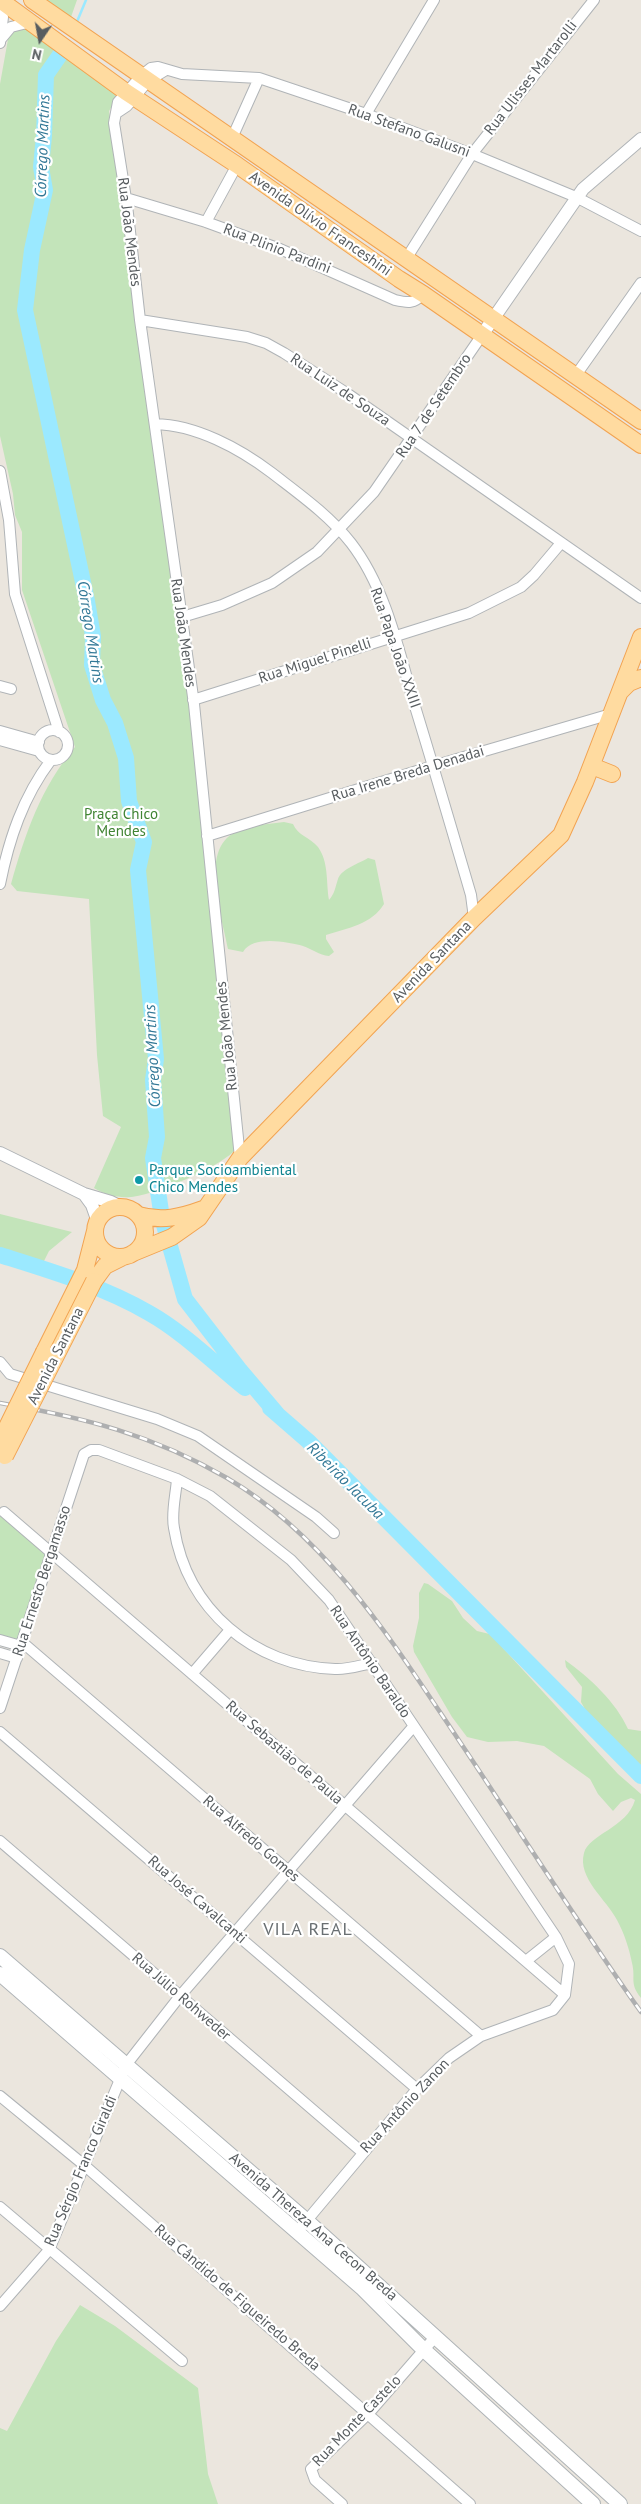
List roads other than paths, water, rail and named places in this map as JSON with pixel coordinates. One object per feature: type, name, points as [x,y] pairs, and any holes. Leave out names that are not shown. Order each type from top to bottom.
[{"type":"main road","name":"Avenida Olívio Franceshini","points":[[0,0],[130,94],[237,165],[399,280],[423,294],[641,445]]},
{"type":"main road","name":"Avenida Olívio Franceshini","points":[[32,0],[641,421]]},
{"type":"main road","name":"Avenida Santana","points":[[88,1278],[105,1266],[167,1239],[194,1222],[240,1158],[480,914],[561,835],[592,766],[641,637]]},
{"type":"main road","points":[[620,692],[629,683],[641,678]]},
{"type":"main road","points":[[592,766],[612,774]]},
{"type":"main road","points":[[128,1255],[106,1252],[98,1243],[97,1227],[107,1211],[121,1207],[138,1215],[163,1219],[205,1208]]},
{"type":"main road","name":"Avenida Santana","points":[[128,1255],[140,1247],[144,1238],[145,1228],[138,1215]]},
{"type":"main road","name":"Avenida Santana","points":[[2,1454],[88,1278],[97,1227]]},
{"type":"main road","name":"Avenida Thereza Ana Cecon Breda","points":[[0,1956],[126,2065],[302,2225],[424,2350],[594,2504]]},
{"type":"main road","name":"Avenida Thereza Ana Cecon Breda","points":[[0,1974],[120,2079],[302,2225],[436,2336],[620,2504]]},
{"type":"street","points":[[366,114],[434,0]]},
{"type":"street","name":"Rua Ulisses Martarolli","points":[[406,259],[472,154],[594,0]]},
{"type":"street","points":[[0,6],[3,17],[0,43]]},
{"type":"street","points":[[1,39],[13,25],[32,22]]},
{"type":"street","name":"Rua Stefano Galusni","points":[[144,78],[166,70],[182,74],[259,78],[366,114],[472,154],[576,197],[641,231]]},
{"type":"street","name":"Rua João Mendes","points":[[144,78],[130,94],[128,106],[118,112],[114,123],[126,198],[140,320],[193,700],[240,1158]]},
{"type":"street","points":[[232,138],[259,78]]},
{"type":"street","name":"Rua 7 de Setembro","points":[[182,618],[242,597],[272,583],[317,552],[374,492],[412,440],[576,197],[602,171],[641,139]]},
{"type":"street","points":[[206,222],[237,165]]},
{"type":"street","name":"Rua Plinio Pardini","points":[[126,198],[206,222],[306,259],[395,300],[408,303],[416,302],[423,294]]},
{"type":"street","points":[[576,375],[641,283]]},
{"type":"street","name":"Rua Luiz de Souza","points":[[140,320],[247,337],[266,343],[348,394],[641,598]]},
{"type":"street","name":"Rua Papa João XXIII","points":[[155,424],[170,424],[194,431],[256,461],[310,502],[339,529],[367,568],[394,635],[471,895],[480,914]]},
{"type":"street","points":[[0,471],[15,594],[59,732],[67,740],[67,750],[61,758],[51,760],[42,755],[39,746],[47,731],[59,732]]},
{"type":"street","name":"Rua Miguel Pinelli","points":[[193,700],[394,635],[469,613],[521,587],[534,576],[561,543]]},
{"type":"street","points":[[0,686],[11,689]]},
{"type":"street","name":"Rua Irene Breda Denadai","points":[[207,836],[433,766],[611,714]]},
{"type":"street","points":[[0,731],[39,746]]},
{"type":"street","points":[[0,740],[39,746]]},
{"type":"street","points":[[0,884],[20,811],[37,778],[51,760]]},
{"type":"street","points":[[0,1152],[84,1194],[121,1207]]},
{"type":"street","points":[[84,1194],[92,1205],[97,1227]]},
{"type":"street","points":[[2,1365],[10,1374],[149,1416],[198,1436],[316,1517],[334,1533]]},
{"type":"street","name":"Rua Antônio Baraldo","points":[[84,1454],[91,1450],[99,1450],[177,1479],[210,1496],[291,1560],[329,1600],[373,1663],[413,1728],[556,1937],[569,1964],[565,1995]]},
{"type":"street","name":"Rua Ernesto Bergamasso","points":[[0,1708],[84,1454]]},
{"type":"street","points":[[177,1479],[173,1528],[186,1570],[208,1609],[229,1631],[264,1652],[297,1665],[337,1670],[373,1663]]},
{"type":"street","name":"Rua Sebastião de Paula","points":[[4,1512],[565,1995]]},
{"type":"street","points":[[192,1674],[229,1631]]},
{"type":"street","points":[[0,1640],[21,1644]]},
{"type":"street","name":"Rua Alfredo Gomes","points":[[21,1644],[481,2036]]},
{"type":"street","points":[[0,1653],[17,1658]]},
{"type":"street","name":"Rua Sérgio Franco Giraldi","points":[[0,2306],[49,2250],[126,2065],[180,1996],[413,1728]]},
{"type":"street","name":"Rua José Cavalcanti","points":[[0,1732],[417,2089]]},
{"type":"street","name":"Rua Júlio Rohweder","points":[[0,1841],[362,2152]]},
{"type":"street","points":[[526,1961],[556,1937]]},
{"type":"street","name":"Rua Antônio Zanon","points":[[302,2225],[417,2089],[449,2058],[481,2036],[553,2010],[565,1995]]},
{"type":"street","name":"Rua Cândido de Figueiredo Breda","points":[[0,2096],[84,2165],[369,2413],[470,2504]]},
{"type":"street","points":[[0,2208],[182,2361]]},
{"type":"street","name":"Rua Monte Castelo","points":[[342,2504],[315,2480],[311,2470],[369,2413],[436,2336]]},
{"type":"waterway","name":"Córrego Martins","points":[[76,24],[86,0]]},
{"type":"waterway","name":"Córrego Martins","points":[[62,52],[46,75],[41,167],[45,190],[32,250],[25,310],[87,601],[93,636],[92,665],[103,700],[115,723],[126,758],[129,801],[144,842],[138,870],[156,1059],[153,1080],[157,1137],[153,1158],[162,1218],[185,1299],[239,1369],[278,1415]]},
{"type":"waterway","name":"Ribeirão Jacuba","points":[[0,1255],[57,1273],[131,1303],[162,1321],[245,1388]]},
{"type":"waterway","name":"Ribeirão Jacuba","points":[[270,1408],[308,1441],[641,1776]]},
{"type":"railway","points":[[0,1403],[89,1422],[144,1439],[171,1450],[227,1478],[264,1503],[297,1531],[328,1562],[384,1630],[571,1911],[641,2012]]},
{"type":"place","name":"Parque Socioambiental Chico Mendes","points":[[139,1180]]},
{"type":"district","name":"VILA REAL","points":[[308,1930]]},
{"type":"park label","name":"Praça Chico Mendes","points":[[121,824]]}]
